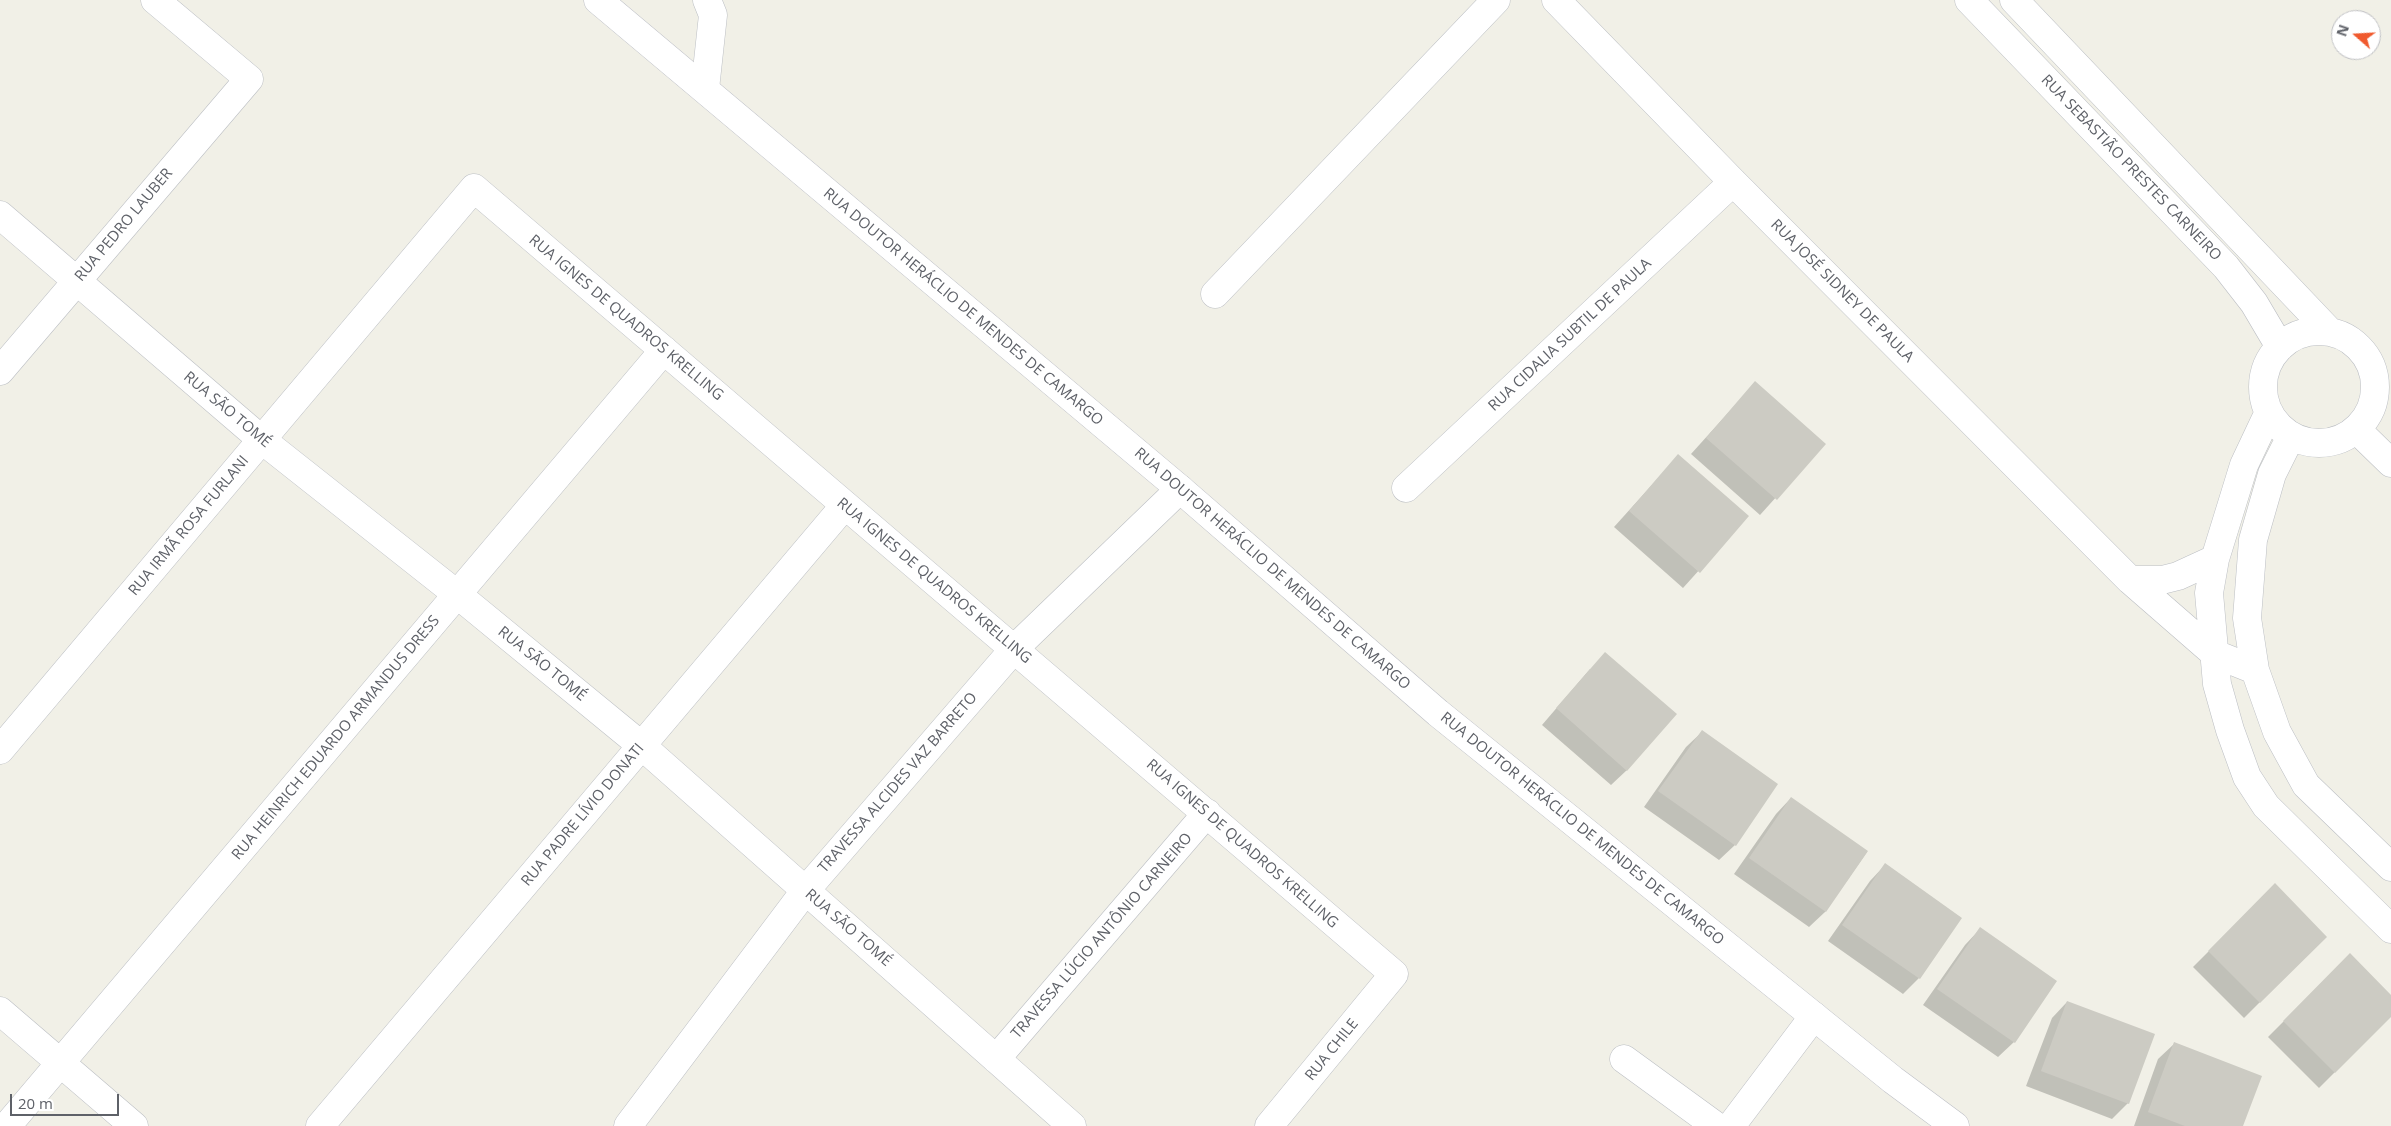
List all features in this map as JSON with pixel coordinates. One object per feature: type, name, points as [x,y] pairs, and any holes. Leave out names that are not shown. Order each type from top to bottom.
[{"type":"street","name":"RUA PEDRO LAUBER","points":[[0,371],[249,79],[155,0]]},
{"type":"street","name":"RUA DOUTOR HERÁCLIO DE MENDES DE CAMARGO","points":[[598,0],[1180,489],[1438,713],[1893,1080],[1955,1126]]},
{"type":"street","points":[[705,89],[713,15],[707,0]]},
{"type":"street","points":[[1215,294],[1496,0]]},
{"type":"street","name":"RUA JOSÉ SIDNEY DE PAULA","points":[[1556,0],[1733,182],[2130,580],[2215,654],[2255,670]]},
{"type":"street","name":"RUA SEBASTIÃO PRESTES CARNEIRO","points":[[1969,0],[2226,267],[2254,302],[2280,347]]},
{"type":"street","name":"RUA SEBASTIÃO PRESTES CARNEIRO","points":[[2014,0],[2330,331]]},
{"type":"street","name":"RUA CIDALIA SUBTIL DE PAULA","points":[[1406,488],[1733,182]]},
{"type":"street","name":"RUA IGNES DE QUADROS KRELLING","points":[[474,188],[1394,974]]},
{"type":"street","name":"RUA IRMÃ ROSA FURLANI","points":[[0,750],[474,188]]},
{"type":"street","name":"RUA SÃO TOMÉ","points":[[0,215],[262,440],[458,594],[642,746],[1072,1126]]},
{"type":"street","points":[[2312,331],[2330,331],[2346,338],[2360,348],[2370,364],[2383,378],[2368,415],[2356,429],[2341,439],[2324,443],[2306,442],[2291,436],[2278,426],[2269,412],[2263,396],[2264,378],[2269,361],[2280,347],[2295,336],[2312,331]]},
{"type":"street","name":"RUA HEINRICH EDUARDO ARMANDUS DRESS","points":[[7,1126],[664,350]]},
{"type":"street","points":[[2269,412],[2244,465],[2215,559],[2209,593],[2218,684],[2230,730],[2247,777],[2261,799],[2333,874],[2391,929]]},
{"type":"street","points":[[2356,429],[2391,463]]},
{"type":"street","points":[[2291,436],[2272,474],[2253,540],[2246,618],[2255,670],[2277,732],[2306,786],[2391,867]]},
{"type":"street","name":"TRAVESSA ALCIDES VAZ BARRETO","points":[[628,1126],[805,891],[1014,649],[1180,489]]},
{"type":"street","name":"RUA PADRE LÍVIO DONATI","points":[[320,1126],[846,505]]},
{"type":"street","points":[[2130,580],[2170,578],[2215,559]]},
{"type":"street","name":"TRAVESSA LÚCIO ANTÔNIO CARNEIRO","points":[[996,1059],[1207,813]]},
{"type":"street","name":"RUA CHILE","points":[[1269,1126],[1394,974]]},
{"type":"street","points":[[0,1011],[134,1126]]},
{"type":"street","points":[[1731,1126],[1814,1016]]},
{"type":"street","points":[[1624,1059],[1716,1126]]},
{"type":"building","points":[[1755,381],[1826,444],[1777,500],[1706,438]]},
{"type":"building","points":[[1678,454],[1749,516],[1700,573],[1629,511]]},
{"type":"building","points":[[1605,652],[1677,714],[1627,771],[1556,708]]},
{"type":"building","points":[[1702,730],[1778,784],[1736,846],[1658,791]]},
{"type":"building","points":[[1791,797],[1868,851],[1826,912],[1749,858]]},
{"type":"building","points":[[1885,863],[1962,918],[1920,979],[1842,925]]},
{"type":"building","points":[[2275,883],[2327,937],[2260,1003],[2208,951]]},
{"type":"building","points":[[1980,927],[2057,981],[2015,1043],[1937,989]]},
{"type":"building","points":[[2350,953],[2391,995],[2391,1017],[2335,1073],[2283,1021]]},
{"type":"building","points":[[2067,1001],[2155,1034],[2129,1104],[2041,1071]]},
{"type":"building","points":[[2174,1042],[2262,1076],[2243,1126],[2185,1126],[2148,1112]]}]
